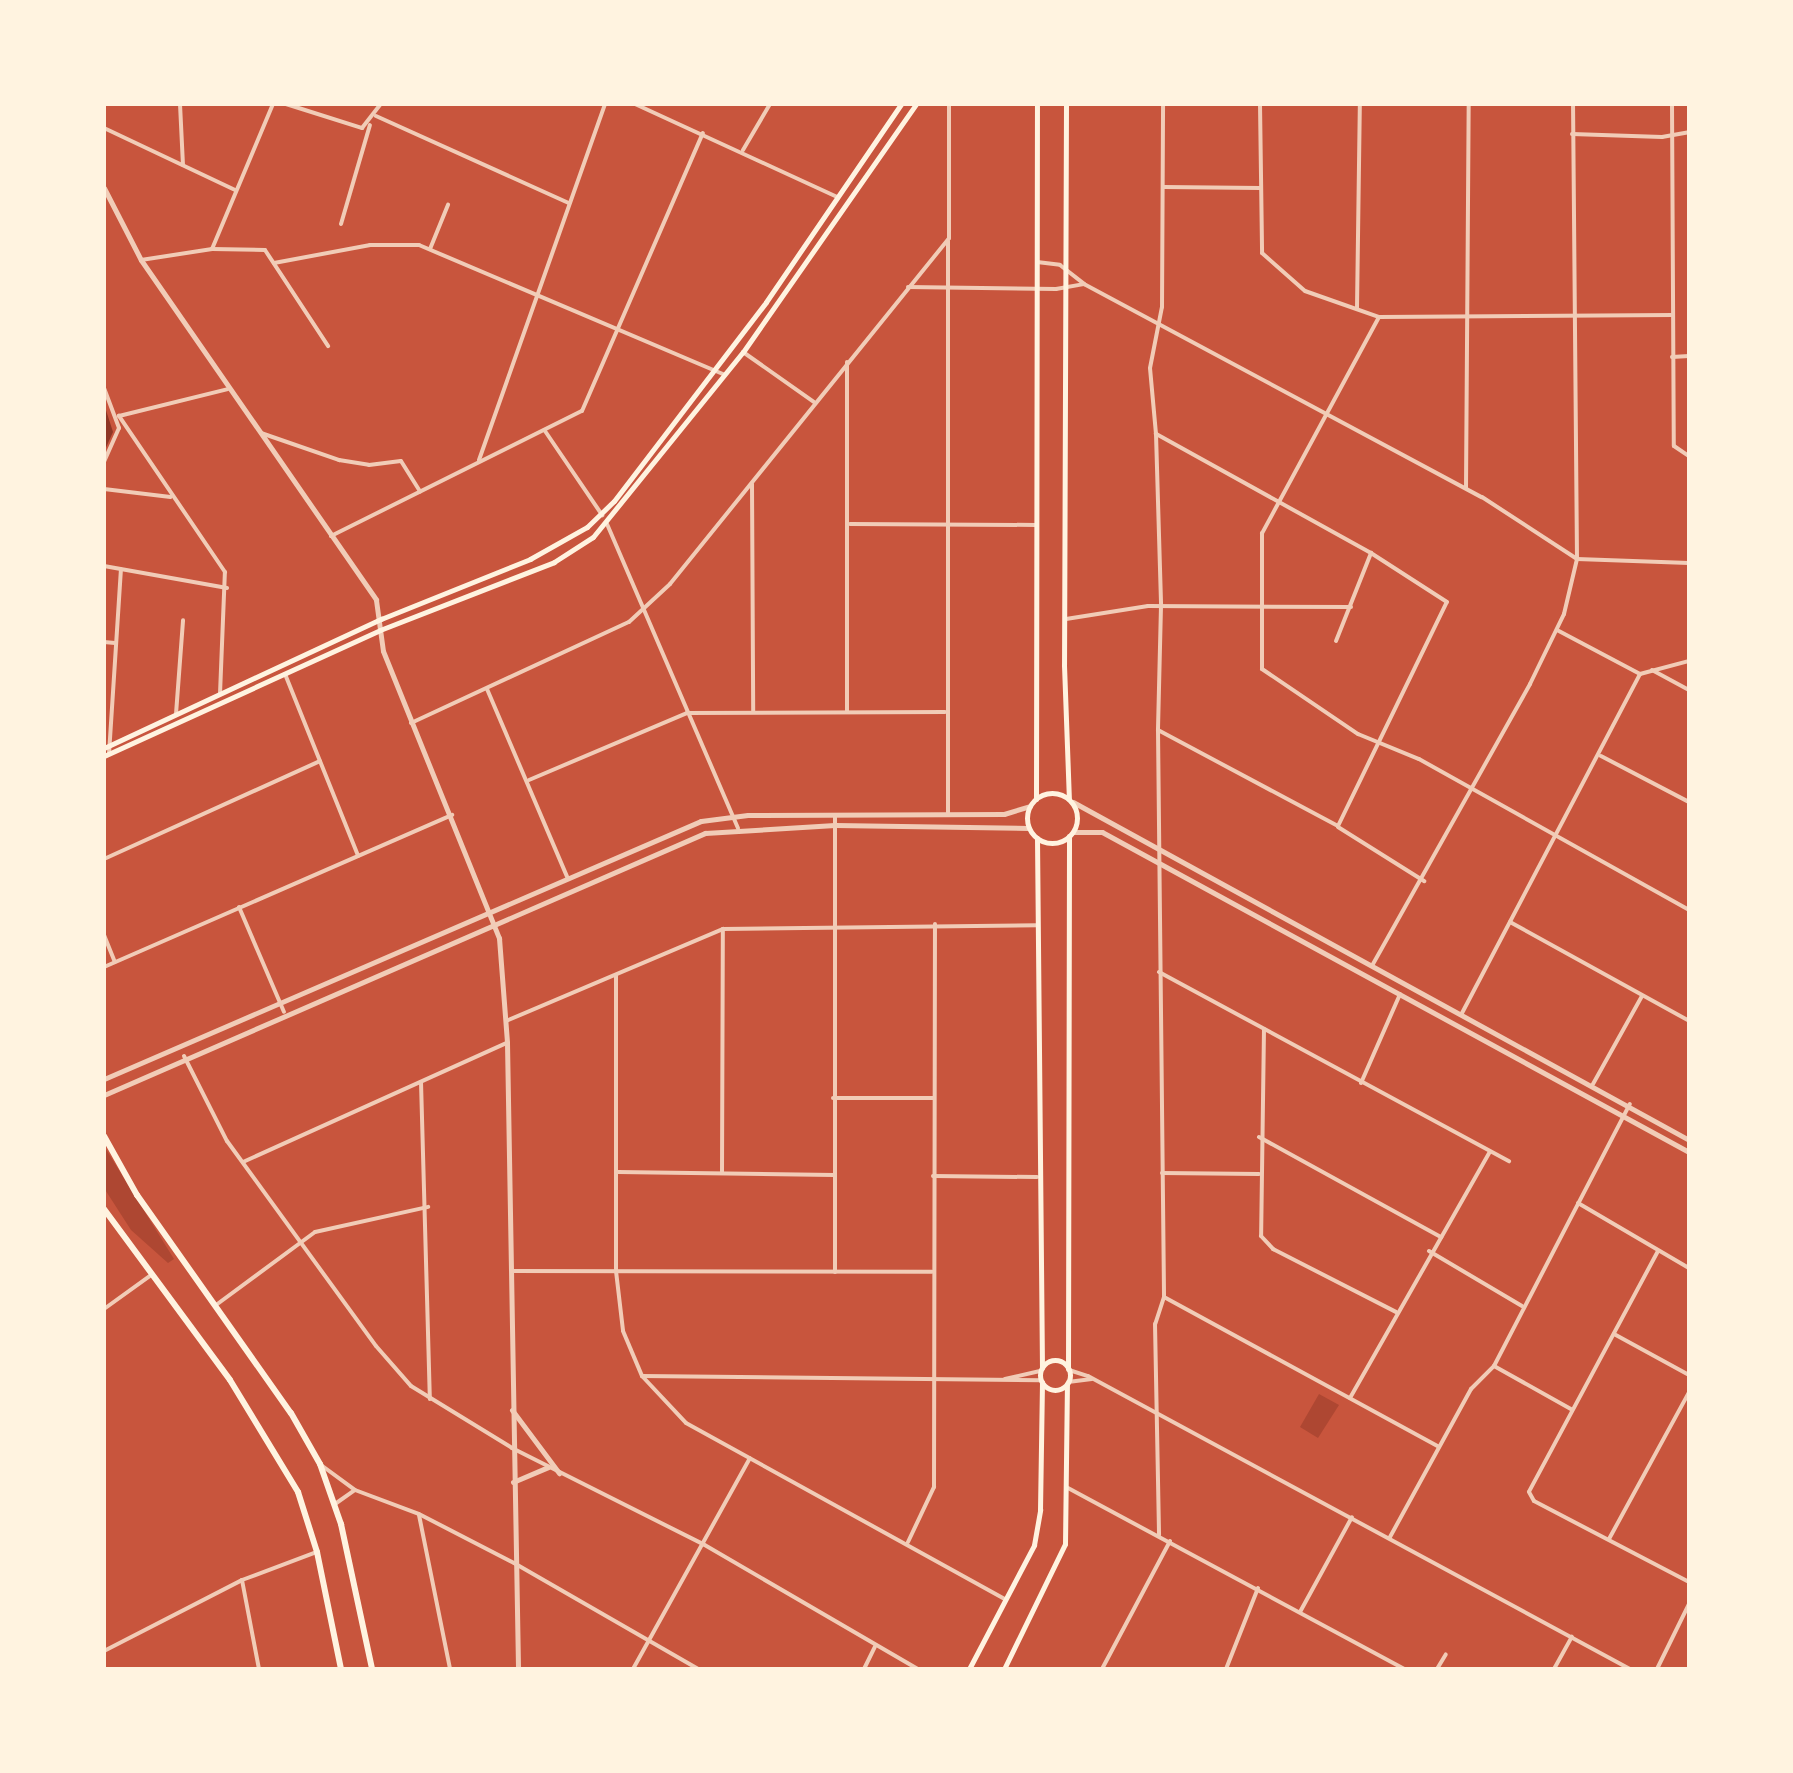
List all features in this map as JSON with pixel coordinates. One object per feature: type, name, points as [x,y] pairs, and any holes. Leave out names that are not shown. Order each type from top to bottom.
[{"type":"main road","points":[[107,746],[381,619],[554,548],[602,515],[714,370],[901,104]]},
{"type":"main road","points":[[107,755],[380,630],[554,562],[607,524],[743,352],[916,104]]},
{"type":"main road","points":[[1036,799],[1037,104]]},
{"type":"main road","points":[[1004,1669],[1063,1555],[1068,1488],[1071,834],[1078,817],[1071,801],[1066,619],[1066,104]]},
{"type":"main road","points":[[1071,801],[1056,793],[1036,799],[1030,806],[1029,828],[1037,838],[1053,843],[1071,834]]},
{"type":"main road","points":[[969,1669],[1007,1600],[1037,1533],[1041,1369],[1037,1177],[1037,838]]},
{"type":"main road","points":[[104,1136],[137,1195],[291,1413],[320,1464],[335,1504],[372,1669]]},
{"type":"main road","points":[[104,1209],[269,1439],[298,1492],[317,1552],[341,1669]]},
{"type":"main road","points":[[1041,1369],[1056,1360],[1068,1370]]},
{"type":"main road","points":[[1041,1381],[1054,1390],[1067,1383]]},
{"type":"street","points":[[180,104],[183,165]]},
{"type":"street","points":[[212,249],[273,104]]},
{"type":"street","points":[[286,104],[353,128],[370,125]]},
{"type":"street","points":[[341,224],[370,125],[381,104]]},
{"type":"street","points":[[478,461],[605,104]]},
{"type":"street","points":[[635,104],[743,150],[837,197]]},
{"type":"street","points":[[743,150],[770,104]]},
{"type":"street","points":[[948,815],[945,713],[945,286],[949,238],[949,104]]},
{"type":"street","points":[[1159,1535],[1155,1324],[1164,1297],[1156,863],[1159,850],[1161,606],[1156,434],[1150,368],[1159,320],[1164,187],[1163,104]]},
{"type":"street","points":[[1260,104],[1260,188],[1265,259],[1305,291],[1379,317],[1673,315]]},
{"type":"street","points":[[1357,308],[1360,104]]},
{"type":"street","points":[[1367,104],[1378,104]]},
{"type":"street","points":[[1466,488],[1469,104]]},
{"type":"street","points":[[1373,964],[1424,881],[1557,629],[1577,559],[1573,104]]},
{"type":"street","points":[[1672,104],[1674,446],[1689,456]]},
{"type":"street","points":[[376,116],[569,203]]},
{"type":"street","points":[[104,128],[235,190]]},
{"type":"street","points":[[1572,134],[1672,136],[1689,132]]},
{"type":"street","points":[[331,536],[582,411],[622,328],[703,133]]},
{"type":"street","points":[[1164,187],[1260,188]]},
{"type":"street","points":[[104,188],[141,260],[376,600],[381,619],[380,630],[411,723],[494,921],[507,1043],[511,1410],[518,1669]]},
{"type":"street","points":[[430,249],[448,205]]},
{"type":"street","points":[[411,723],[487,689],[645,610],[949,238]]},
{"type":"street","points":[[274,263],[383,244],[430,249],[622,328],[725,375]]},
{"type":"street","points":[[141,260],[212,249],[265,250],[328,346]]},
{"type":"street","points":[[1037,262],[1066,269],[1084,284],[1159,320],[1466,488],[1577,559],[1689,563]]},
{"type":"street","points":[[906,287],[1037,285],[1066,288],[1084,284]]},
{"type":"street","points":[[1379,317],[1277,499],[1262,533],[1262,669],[1307,703],[1689,910]]},
{"type":"street","points":[[743,352],[814,402]]},
{"type":"street","points":[[1672,357],[1689,356]]},
{"type":"street","points":[[847,362],[850,524],[847,711]]},
{"type":"street","points":[[104,388],[119,416],[157,468],[171,497],[217,557],[227,588],[220,694]]},
{"type":"street","points":[[119,416],[228,389]]},
{"type":"street","points":[[104,461],[116,443],[119,416]]},
{"type":"street","points":[[545,431],[602,515]]},
{"type":"street","points":[[258,433],[339,460],[369,465],[401,461],[420,491]]},
{"type":"street","points":[[1156,434],[1277,499],[1443,595],[1448,609],[1338,826]]},
{"type":"street","points":[[752,482],[753,711]]},
{"type":"street","points":[[104,489],[171,497]]},
{"type":"street","points":[[607,524],[738,828]]},
{"type":"street","points":[[850,524],[1036,525]]},
{"type":"street","points":[[1336,641],[1371,553]]},
{"type":"street","points":[[104,566],[227,588]]},
{"type":"street","points":[[107,755],[121,569]]},
{"type":"street","points":[[1066,619],[1161,606],[1351,607]]},
{"type":"street","points":[[176,714],[183,620]]},
{"type":"street","points":[[1557,629],[1640,674]]},
{"type":"street","points":[[104,642],[115,643]]},
{"type":"street","points":[[1461,1015],[1551,835],[1601,756],[1640,674],[1689,661]]},
{"type":"street","points":[[1652,670],[1689,690]]},
{"type":"street","points":[[285,674],[358,856]]},
{"type":"street","points":[[487,689],[529,780],[567,877]]},
{"type":"street","points":[[529,780],[687,713],[945,713]]},
{"type":"street","points":[[1158,730],[1338,826],[1424,881]]},
{"type":"street","points":[[1601,756],[1689,802]]},
{"type":"street","points":[[104,859],[320,761]]},
{"type":"street","points":[[1071,801],[1630,1104],[1689,1140]]},
{"type":"street","points":[[104,1079],[683,828],[733,816],[1004,814],[1030,806]]},
{"type":"street","points":[[104,967],[452,815]]},
{"type":"street","points":[[835,815],[835,1272]]},
{"type":"street","points":[[104,1095],[284,1012],[687,839],[738,828],[835,825],[1029,828]]},
{"type":"street","points":[[1071,834],[1102,832],[1689,1152]]},
{"type":"street","points":[[239,907],[284,1012]]},
{"type":"street","points":[[1510,922],[1689,1021]]},
{"type":"street","points":[[506,1021],[723,929],[833,924],[1038,925]]},
{"type":"street","points":[[908,1542],[933,1494],[935,924]]},
{"type":"street","points":[[722,1172],[723,929]]},
{"type":"street","points":[[104,935],[115,962]]},
{"type":"street","points":[[1159,972],[1489,1153],[1509,1161]]},
{"type":"street","points":[[616,976],[616,1271],[623,1331],[642,1376],[686,1423],[908,1542],[1007,1600]]},
{"type":"street","points":[[1361,1083],[1400,994]]},
{"type":"street","points":[[1593,1084],[1642,996]]},
{"type":"street","points":[[1264,1029],[1259,1229],[1269,1246],[1396,1312]]},
{"type":"street","points":[[242,1162],[507,1043]]},
{"type":"street","points":[[184,1056],[212,1115],[242,1162],[392,1367],[430,1399],[559,1473],[703,1544],[918,1669]]},
{"type":"street","points":[[421,1082],[428,1207],[430,1399]]},
{"type":"street","points":[[833,1098],[933,1098]]},
{"type":"street","points":[[1390,1537],[1471,1389],[1494,1366],[1522,1306],[1630,1104]]},
{"type":"street","points":[[1259,1137],[1441,1237]]},
{"type":"street","points":[[1350,1399],[1429,1251],[1441,1237],[1489,1153]]},
{"type":"street","points":[[618,1172],[834,1175]]},
{"type":"street","points":[[1162,1173],[1259,1174]]},
{"type":"street","points":[[933,1176],[1037,1177]]},
{"type":"street","points":[[1578,1203],[1689,1268]]},
{"type":"street","points":[[216,1305],[301,1240],[428,1207]]},
{"type":"street","points":[[1429,1251],[1522,1306]]},
{"type":"street","points":[[1658,1251],[1529,1492],[1534,1501],[1689,1582]]},
{"type":"street","points":[[509,1271],[932,1272]]},
{"type":"street","points":[[104,1309],[150,1276]]},
{"type":"street","points":[[1164,1297],[1439,1448]]},
{"type":"street","points":[[1613,1334],[1689,1375]]},
{"type":"street","points":[[1494,1366],[1571,1409]]},
{"type":"street","points":[[1005,1379],[1041,1369]]},
{"type":"street","points":[[1068,1370],[1092,1379],[1390,1537],[1630,1669]]},
{"type":"street","points":[[642,1376],[1041,1381]]},
{"type":"street","points":[[1067,1383],[1092,1379]]},
{"type":"street","points":[[1609,1539],[1689,1392]]},
{"type":"street","points":[[511,1410],[559,1473]]},
{"type":"street","points":[[633,1669],[750,1458]]},
{"type":"street","points":[[320,1464],[355,1490],[419,1514],[514,1563],[698,1669]]},
{"type":"street","points":[[513,1482],[548,1467]]},
{"type":"street","points":[[1068,1488],[1404,1669]]},
{"type":"street","points":[[335,1504],[355,1490]]},
{"type":"street","points":[[419,1514],[450,1669]]},
{"type":"street","points":[[1300,1612],[1352,1517]]},
{"type":"street","points":[[1102,1669],[1170,1541]]},
{"type":"street","points":[[104,1651],[242,1580],[317,1552]]},
{"type":"street","points":[[242,1580],[259,1669]]},
{"type":"street","points":[[1226,1669],[1258,1588]]},
{"type":"street","points":[[1657,1669],[1689,1604]]},
{"type":"street","points":[[1554,1669],[1572,1637]]},
{"type":"street","points":[[864,1669],[875,1646]]},
{"type":"street","points":[[1437,1669],[1446,1654]]},
{"type":"shaded area","points":[[104,404],[113,432],[104,452]]},
{"type":"shaded area","points":[[104,1146],[174,1259],[168,1263],[131,1230],[104,1188]]},
{"type":"shaded area","points":[[1319,1394],[1339,1405],[1318,1438],[1300,1427]]}]
